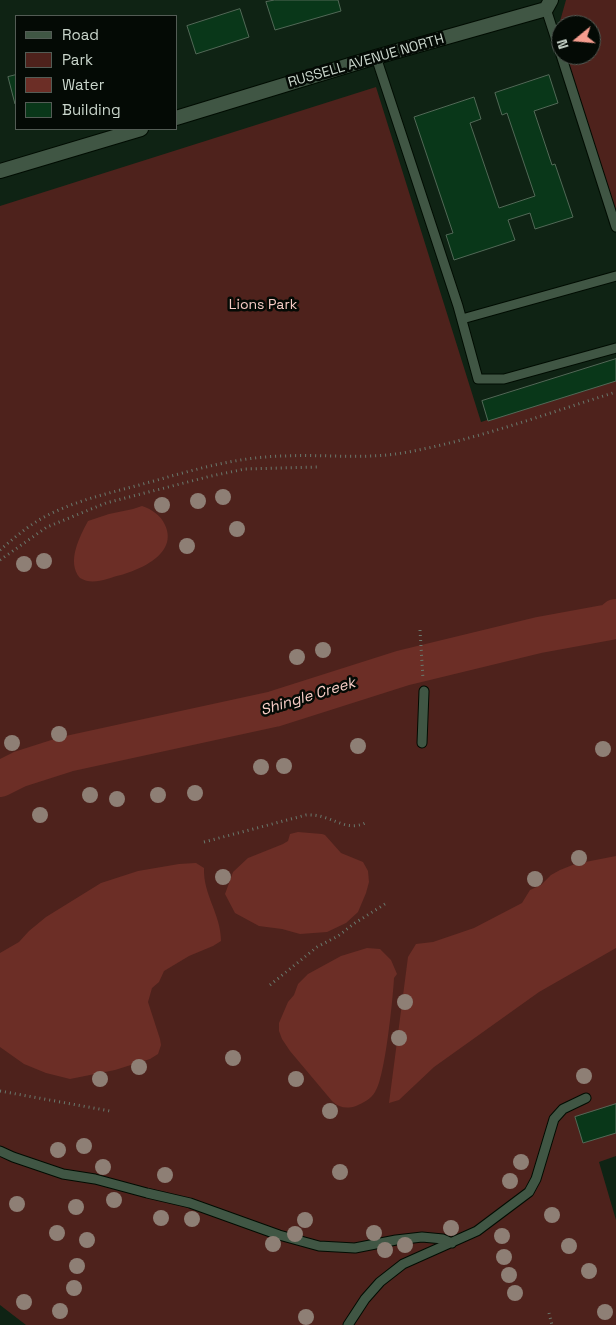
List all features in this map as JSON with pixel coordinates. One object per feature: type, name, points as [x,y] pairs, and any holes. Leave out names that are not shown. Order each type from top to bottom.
[{"type":"street","name":"RUSSELL AVENUE NORTH","points":[[178,117],[548,5]]},
{"type":"street","points":[[0,171],[138,130]]},
{"type":"lane","points":[[376,58],[462,319],[478,379],[504,379],[616,348]]},
{"type":"lane","points":[[564,65],[616,227]]},
{"type":"lane","points":[[462,319],[616,276]]},
{"type":"lane","points":[[422,743],[424,691]]},
{"type":"lane","points":[[348,1325],[365,1299],[380,1282],[403,1264],[477,1231],[530,1192],[536,1179],[554,1119],[563,1108],[586,1098]]},
{"type":"lane","points":[[0,1151],[63,1174],[95,1179],[190,1202],[279,1236],[320,1246],[355,1248],[422,1237],[443,1239],[452,1243]]},
{"type":"path","points":[[0,550],[43,518],[77,502],[197,469],[233,460],[255,457],[378,456],[409,452],[470,438],[616,392]]},
{"type":"path","points":[[0,560],[48,526],[106,503],[246,469],[317,467]]},
{"type":"path","points":[[420,630],[424,691]]},
{"type":"path","points":[[204,842],[306,815],[316,814],[359,827],[367,822]]},
{"type":"path","points":[[270,985],[317,947],[338,936],[385,904]]},
{"type":"path","points":[[0,1091],[110,1111]]},
{"type":"path","points":[[548,1313],[552,1325]]},
{"type":"green space","points":[[566,0],[616,0],[616,221],[567,65],[601,65],[601,15],[562,15]]},
{"type":"green space","name":"Lions Park","points":[[376,87],[481,422],[616,378],[616,1156],[599,1162],[616,1220],[616,1325],[26,1325],[0,1305],[0,206]]},
{"type":"water","points":[[142,506],[155,513],[165,525],[168,535],[167,544],[162,552],[148,564],[121,575],[95,581],[80,578],[76,572],[74,557],[78,541],[88,521]]},
{"type":"water","points":[[298,832],[325,835],[341,853],[363,862],[368,871],[369,882],[358,912],[346,923],[327,932],[300,934],[259,926],[235,913],[225,894],[233,872],[248,858],[283,844],[288,841],[290,834]]},
{"type":"water","points":[[616,856],[616,948],[539,992],[434,1067],[399,1100],[389,1103],[408,957],[416,944],[433,942],[474,928],[522,903],[530,890],[541,885],[551,875],[560,870],[575,864]]},
{"type":"water","points":[[196,863],[204,868],[206,887],[218,922],[221,941],[189,956],[164,971],[159,982],[152,988],[148,1002],[160,1039],[161,1045],[158,1054],[150,1059],[115,1070],[70,1079],[46,1073],[24,1064],[0,1047],[0,953],[19,942],[46,917],[101,883],[138,871]]},
{"type":"water","points":[[367,948],[380,949],[391,960],[397,974],[394,978],[388,1038],[379,1084],[369,1099],[361,1104],[346,1108],[332,1101],[290,1051],[282,1039],[279,1023],[298,984],[308,974],[341,956]]},
{"type":"building","points":[[275,0],[338,0],[341,11],[275,30],[266,2]]},
{"type":"building","points":[[240,9],[249,37],[196,54],[187,26]]},
{"type":"building","points":[[15,75],[15,104],[8,77]]},
{"type":"building","points":[[549,75],[558,103],[534,111],[552,165],[555,164],[573,217],[535,229],[530,213],[508,220],[515,240],[454,260],[446,235],[453,233],[414,117],[474,97],[481,119],[470,123],[499,208],[535,196],[507,113],[502,115],[495,93]]},
{"type":"building","points":[[616,359],[616,381],[488,421],[482,401]]},
{"type":"building","points":[[616,1104],[616,1133],[583,1143],[575,1117]]},
{"type":"waterway","name":"Shingle Creek","points":[[0,779],[20,769],[67,754],[274,709],[403,668],[539,635],[610,622],[616,617]]}]
